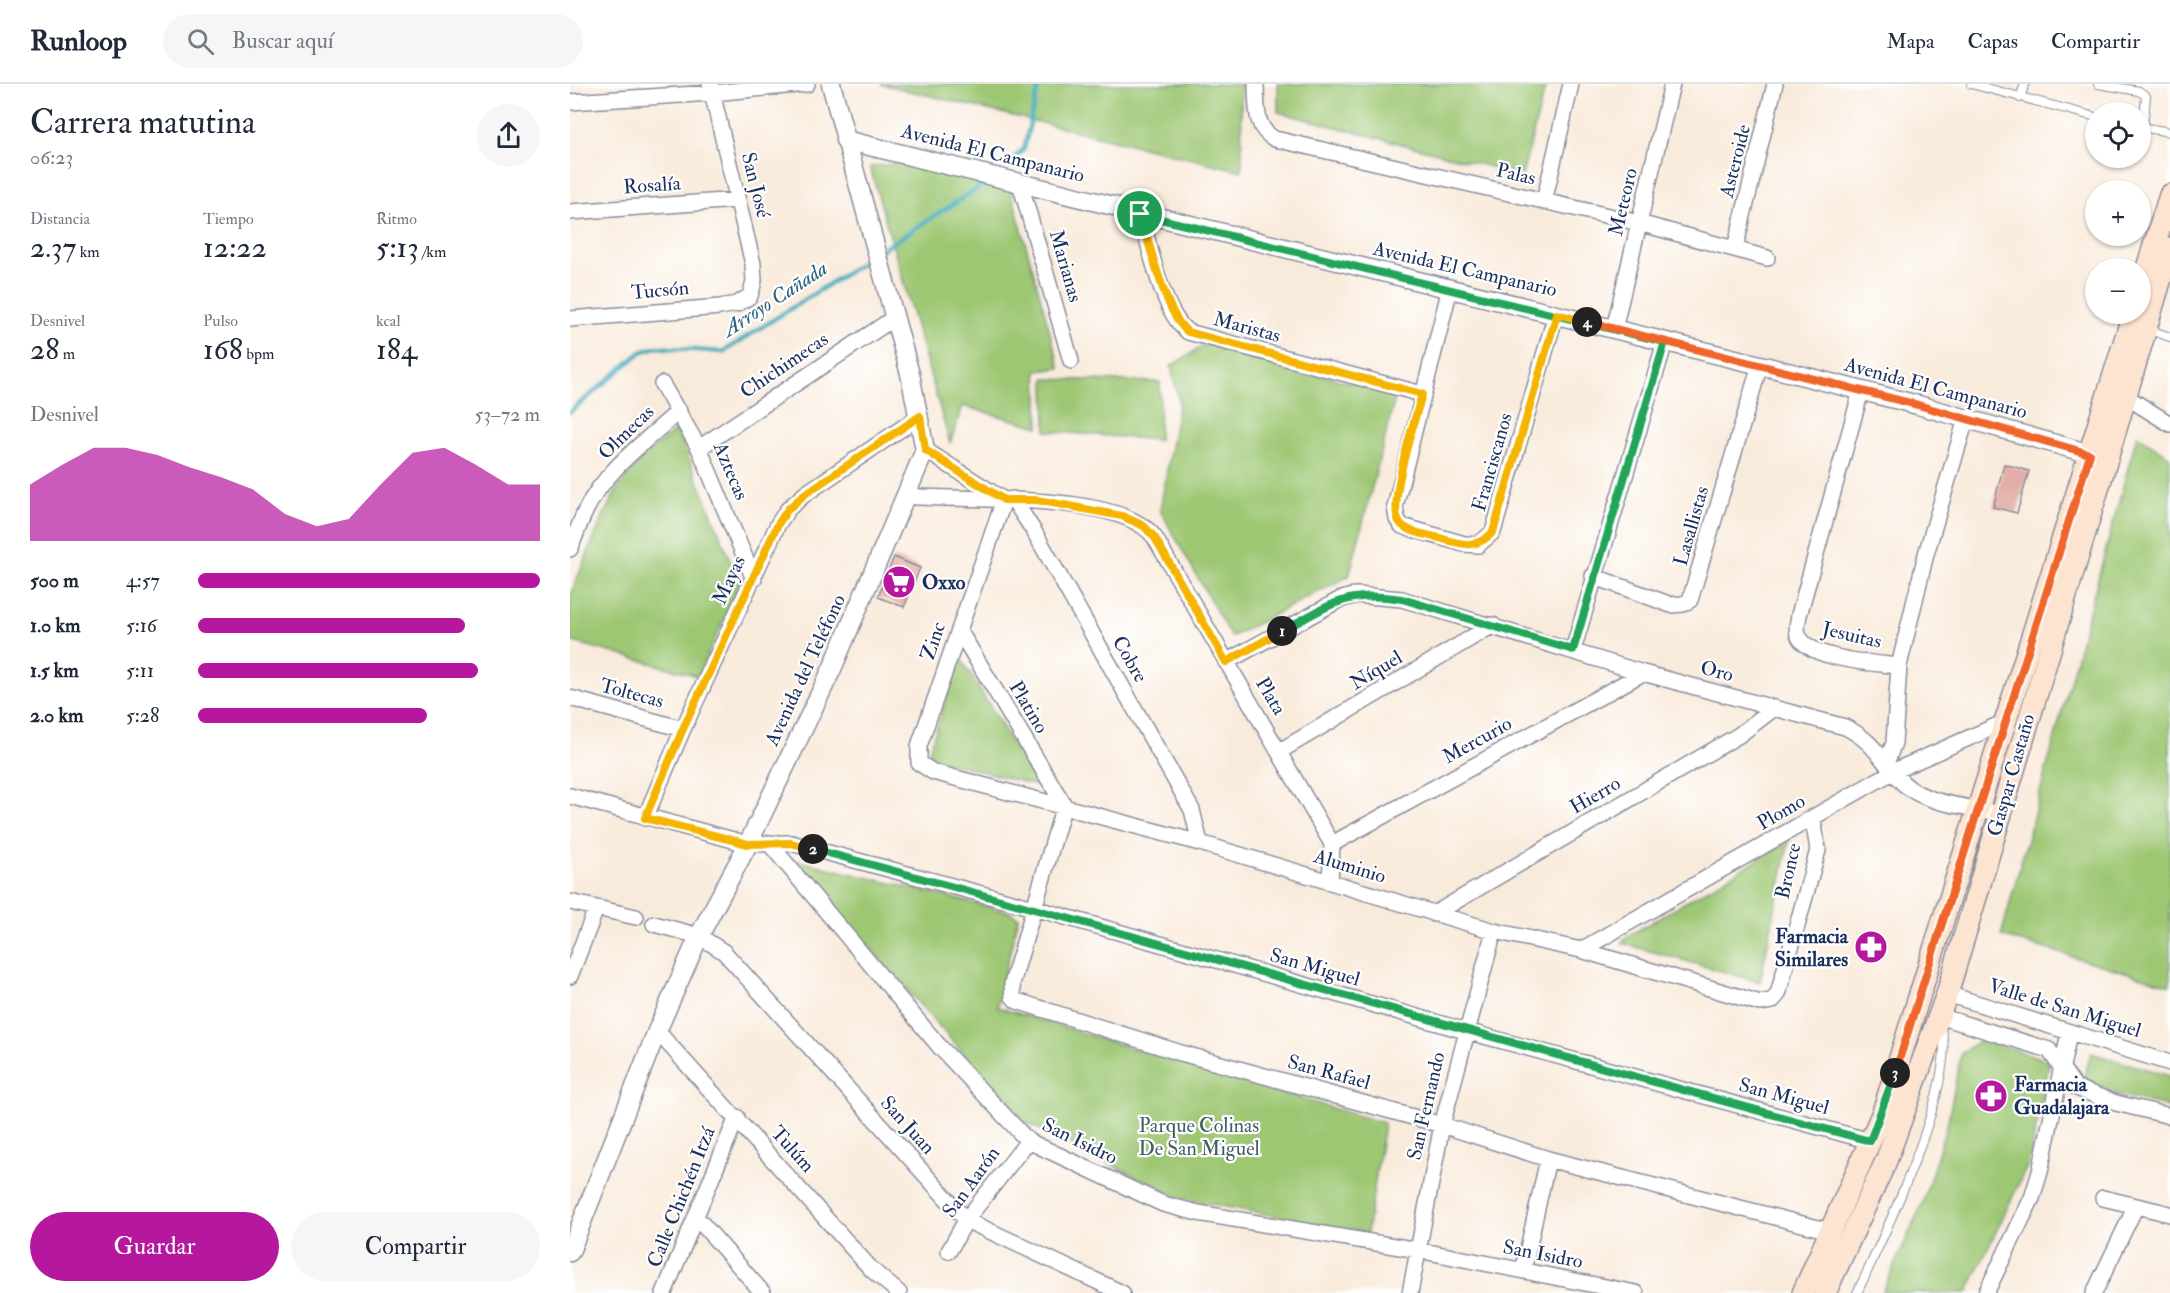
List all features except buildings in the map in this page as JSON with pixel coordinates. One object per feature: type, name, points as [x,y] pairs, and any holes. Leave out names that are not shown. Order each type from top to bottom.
[{"type":"main road","points":[[2150,258],[2170,195]]},
{"type":"main road","name":"Gaspar Castaño","points":[[2151,293],[2170,248]]},
{"type":"main road","name":"Gaspar Castaño","points":[[1803,1293],[1882,1112],[1926,980],[1977,809],[2098,456],[2125,396],[2138,324]]},
{"type":"main road","name":"Gaspar Castaño","points":[[1825,1293],[1886,1161],[1947,994],[2000,813],[2098,456],[2138,324]]},
{"type":"street","points":[[570,102],[711,89],[807,84]]},
{"type":"street","points":[[831,84],[920,416],[925,450]]},
{"type":"street","name":"Palas","points":[[1256,84],[1260,126],[1264,134],[1275,139],[1639,223],[1767,258]]},
{"type":"street","points":[[1544,202],[1571,84]]},
{"type":"street","name":"Meteoro","points":[[1614,329],[1672,84]]},
{"type":"street","name":"Asteroide","points":[[1735,249],[1775,84]]},
{"type":"street","name":"San José","points":[[711,89],[753,264],[754,281],[750,296]]},
{"type":"street","name":"Avenida El Campanario","points":[[845,140],[1760,365],[2098,456]]},
{"type":"street","name":"Marianas","points":[[1020,183],[1071,361]]},
{"type":"street","name":"Rosalía","points":[[570,212],[737,200]]},
{"type":"street","name":"Maristas","points":[[1140,214],[1169,306],[1178,325],[1188,332],[1422,394]]},
{"type":"street","name":"Franciscanos","points":[[1450,288],[1396,496],[1397,519],[1402,526],[1412,530],[1464,544],[1478,545],[1493,532],[1557,314]]},
{"type":"street","name":"Tucsón","points":[[570,319],[720,307],[737,304],[750,296]]},
{"type":"street","name":"Chichimecas","points":[[699,448],[894,318]]},
{"type":"street","points":[[1573,650],[1593,576],[1665,342]]},
{"type":"street","name":"Lasallistas","points":[[1593,576],[1671,605],[1683,604],[1690,600],[1760,365]]},
{"type":"street","name":"Aztecas","points":[[662,384],[699,448],[754,579]]},
{"type":"street","name":"Jesuitas","points":[[1861,391],[1799,615],[1798,634],[1805,645],[1829,656],[1899,666],[1926,554],[1966,419]]},
{"type":"street","points":[[2125,396],[2170,424]]},
{"type":"street","name":"Olmecas","points":[[570,549],[586,508],[601,486],[624,460],[679,411]]},
{"type":"street","name":"Mayas","points":[[645,818],[683,729],[788,509],[805,494],[920,416]]},
{"type":"street","name":"Avenida del Teléfono","points":[[571,1249],[657,1031],[699,936],[748,844],[832,669],[925,450]]},
{"type":"street","name":"Cobre","points":[[925,450],[1009,500],[1035,533],[1192,810],[1200,843]]},
{"type":"street","name":"Cobre","points":[[905,496],[1058,503],[1122,516],[1144,526],[1155,538]]},
{"type":"street","name":"Zinc","points":[[919,763],[920,746],[959,630],[1009,500]]},
{"type":"street","name":"Plata","points":[[1155,538],[1332,844]]},
{"type":"street","name":"Oro","points":[[1226,662],[1339,600],[1356,596],[1402,599],[1493,625],[1643,673],[1845,727],[1861,735],[1903,783],[1924,796],[2000,813]]},
{"type":"street","name":"Níquel","points":[[1280,751],[1493,625]]},
{"type":"street","name":"Platino","points":[[959,630],[1064,805]]},
{"type":"street","points":[[1890,766],[1894,743],[1899,666]]},
{"type":"street","name":"Mercurio","points":[[1332,844],[1643,673]]},
{"type":"street","name":"Toltecas","points":[[570,698],[683,729]]},
{"type":"street","name":"Hierro","points":[[1434,914],[1739,735],[1773,709]]},
{"type":"street","name":"Plomo","points":[[1581,950],[1813,819],[1890,766],[2007,721]]},
{"type":"street","name":"Aluminio","points":[[919,763],[933,772],[1200,843],[1494,931],[1581,950],[1743,999],[1760,1003],[1772,1001]]},
{"type":"street","name":"San Miguel","points":[[570,796],[748,844],[791,843],[1035,908],[1466,1031],[1870,1141]]},
{"type":"street","name":"San Rafael","points":[[1064,805],[1012,984],[1013,997],[1017,1001],[1181,1053],[1442,1125],[1548,1159],[1830,1231]]},
{"type":"street","name":"Bronce","points":[[1772,1001],[1778,994],[1818,850],[1813,819]]},
{"type":"street","name":"San Isidro","points":[[769,843],[939,1046],[1028,1141],[1163,1204],[1257,1224],[1418,1250],[1636,1293]]},
{"type":"street","points":[[1330,882],[1332,844]]},
{"type":"street","points":[[570,902],[636,917]]},
{"type":"street","points":[[570,975],[596,909]]},
{"type":"street","name":"San Juan","points":[[654,924],[699,936],[724,952],[966,1220],[1122,1293]]},
{"type":"street","name":"San Fernando","points":[[1410,1293],[1442,1125],[1494,931]]},
{"type":"street","name":"Valle de San Miguel","points":[[1947,994],[2170,1063]]},
{"type":"street","points":[[1938,1019],[2049,1050],[2075,1086],[2095,1096],[2170,1116]]},
{"type":"street","name":"Tulúm","points":[[657,1031],[737,1117],[872,1270],[899,1293]]},
{"type":"street","points":[[1986,1293],[2032,1198],[2063,1070],[2069,1033]]},
{"type":"street","name":"Calle Chichén Itzá","points":[[664,1293],[737,1117]]},
{"type":"street","name":"San Aarón","points":[[949,1251],[966,1220],[1028,1141]]},
{"type":"street","points":[[1523,1271],[1548,1159]]},
{"type":"street","points":[[2103,1198],[2170,1214]]},
{"type":"street","points":[[2094,1293],[2136,1206]]},
{"type":"street","points":[[696,1217],[763,1293]]},
{"type":"lane","points":[[1971,84],[2085,114]]},
{"type":"lane","points":[[2020,98],[2025,84]]},
{"type":"lane","points":[[2098,84],[2139,91],[2146,96],[2145,102]]},
{"type":"lane","points":[[2151,129],[2170,132]]},
{"type":"lane","points":[[2144,324],[2170,338]]},
{"type":"lane","points":[[1857,1293],[1912,1173],[1929,1118],[1943,1060],[1944,1036],[1938,1019]]},
{"type":"green space","points":[[881,84],[1241,84],[1242,171]]},
{"type":"green space","points":[[1278,84],[1546,84],[1522,175],[1278,112]]},
{"type":"green space","points":[[911,161],[1010,187],[1060,368],[1037,371],[1039,427],[963,406],[950,443],[870,167]]},
{"type":"green space","points":[[1206,344],[1396,395],[1349,576],[1231,637],[1160,510],[1179,402],[1171,366]]},
{"type":"green space","points":[[1045,379],[1160,382],[1159,440],[1046,431]]},
{"type":"green space","points":[[677,429],[740,584],[698,676],[570,641],[570,596],[604,514],[618,487],[642,458]]},
{"type":"green space","points":[[2137,435],[2170,457],[2170,985],[2001,936]]},
{"type":"green space","points":[[960,657],[1038,786],[927,757]]},
{"type":"green space","points":[[1789,841],[1760,982],[1622,943],[1628,936]]},
{"type":"green space","name":"Parque Colinas De San Miguel","points":[[791,859],[1010,912],[1018,917],[997,1007],[1384,1123],[1367,1233],[1179,1198],[1023,1121]]},
{"type":"green space","points":[[1981,1039],[2050,1061],[2029,1162],[1967,1293],[1882,1293],[1923,1202],[1948,1121],[1961,1054]]},
{"type":"green space","points":[[2091,1053],[2170,1076],[2170,1107],[2082,1086]]},
{"type":"waterway","name":"Arroyo Cañada","points":[[1011,161],[1024,149],[1039,84]]},
{"type":"waterway","name":"Arroyo Cañada","points":[[880,251],[989,181]]},
{"type":"waterway","name":"Arroyo Cañada","points":[[570,412],[641,352],[656,347],[723,352],[873,256]]},
{"type":"place","name":"Oxxo","points":[[899,582]]},
{"type":"place","name":"Farmacia Similares","points":[[1871,947]]},
{"type":"place","name":"Farmacia Guadalajara","points":[[1991,1096]]},
{"type":"route","points":[[1140,214],[1169,306],[1178,325],[1188,332],[1422,394],[1396,496],[1397,519],[1402,526],[1412,530],[1464,544],[1478,545],[1493,532],[1557,314],[1918,405],[2090,454],[2007,721],[1977,809],[1926,980],[1882,1112],[1870,1141],[1466,1031],[1035,908],[791,843],[748,844],[645,818],[683,729],[778,524],[788,509],[805,494],[920,416],[925,450],[1004,500],[1037,500],[1084,508],[1122,516],[1144,526],[1155,538],[1226,662],[1339,600],[1356,596],[1380,595],[1402,599],[1573,650],[1593,576],[1665,342],[1557,314],[1140,214]]}]
